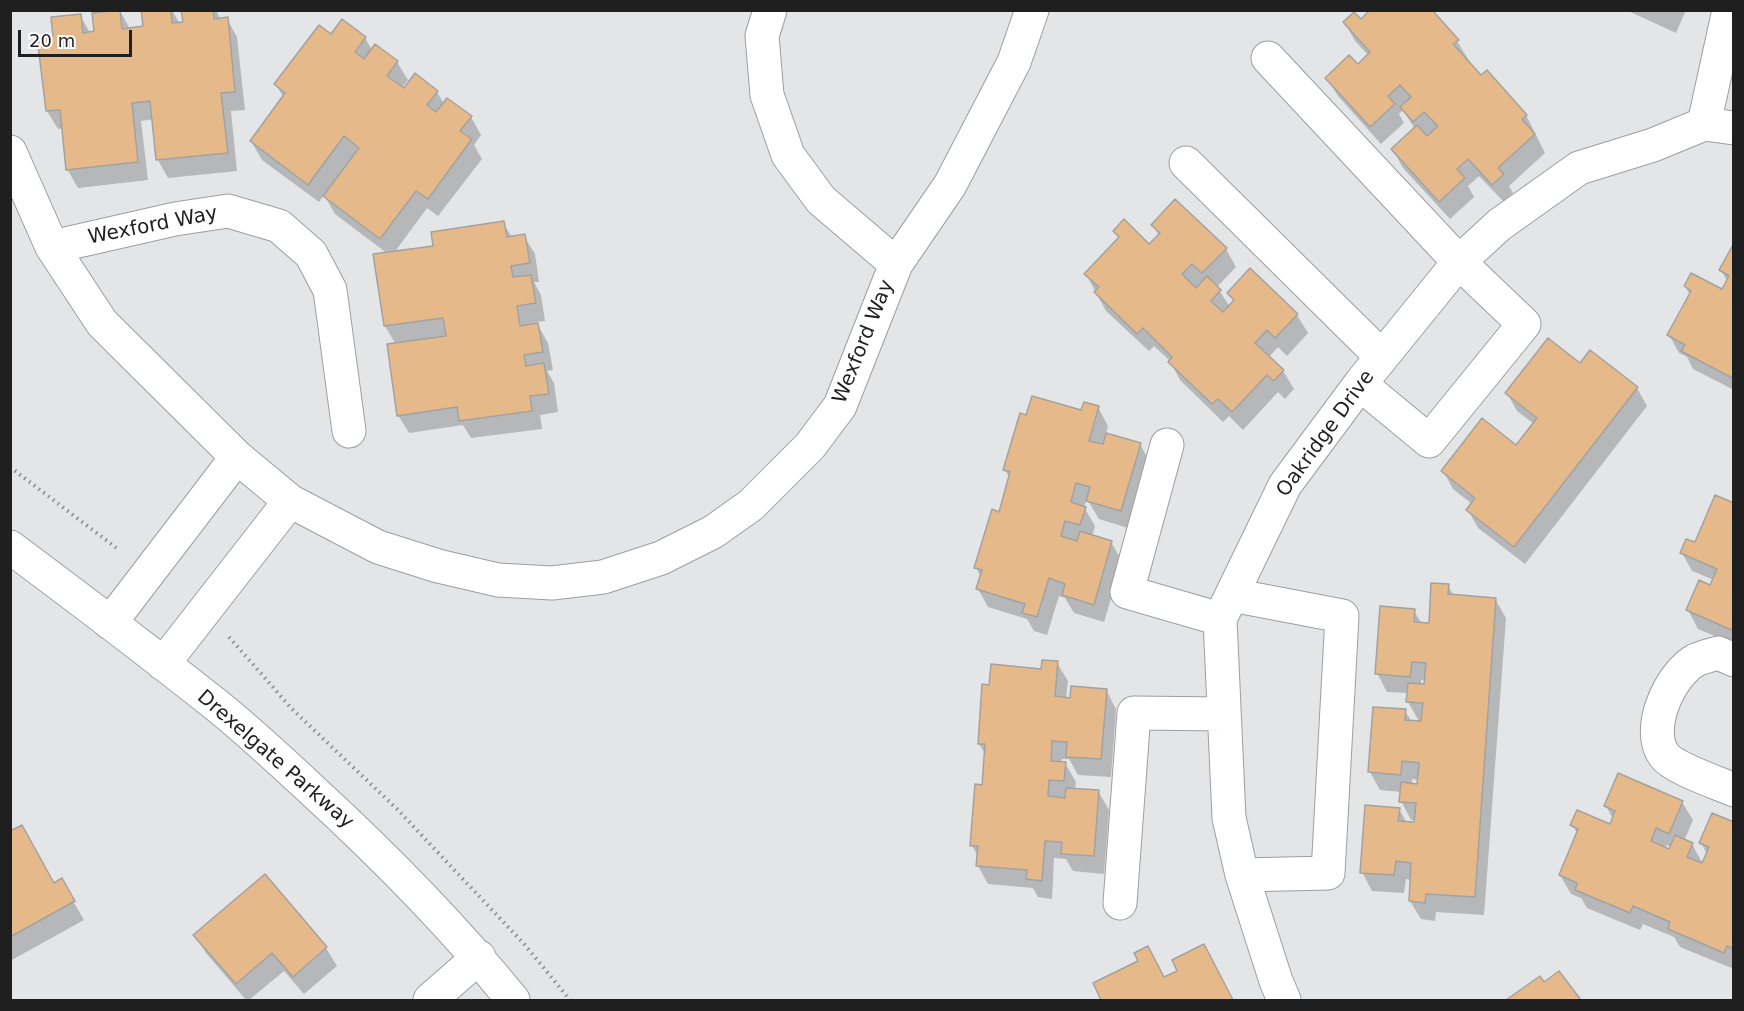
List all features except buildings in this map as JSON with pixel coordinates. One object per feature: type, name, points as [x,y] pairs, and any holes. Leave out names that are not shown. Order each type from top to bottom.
[{"type":"street","points":[[770,10],[762,36],[767,95],[788,155],[821,200],[896,264]]},
{"type":"street","name":"Wexford Way","points":[[10,152],[52,247],[102,323],[237,457],[290,501],[378,547],[438,566],[498,580],[552,583],[603,577],[661,558],[712,532],[751,505],[810,446],[840,406],[896,264],[950,184],[1014,62],[1032,10]]},
{"type":"street","points":[[1719,126],[1729,10]]},
{"type":"street","points":[[1268,58],[1459,262],[1524,324],[1430,441],[1360,384]]},
{"type":"street","name":"Oakridge Drive","points":[[1284,1000],[1242,875],[1229,818],[1224,714],[1226,608],[1286,484],[1360,384],[1459,262],[1498,225],[1579,168],[1719,126]]},
{"type":"street","points":[[1186,163],[1382,357]]},
{"type":"street","name":"Wexford Way","points":[[52,247],[175,219],[228,211],[279,226],[311,254],[330,290],[349,431]]},
{"type":"street","points":[[1167,445],[1127,592],[1226,608],[1342,615],[1328,873],[1242,875]]},
{"type":"street","points":[[110,623],[237,457]]},
{"type":"street","points":[[163,664],[290,501]]},
{"type":"street","name":"Drexelgate Parkway","points":[[10,547],[221,709],[342,817],[417,891],[479,957],[513,1000]]},
{"type":"street","points":[[1734,660],[1718,653],[1695,660],[1673,682],[1660,709],[1656,737],[1664,756],[1677,766],[1734,790]]},
{"type":"street","points":[[1120,903],[1134,713],[1224,714]]},
{"type":"street","points":[[430,1000],[479,957]]},
{"type":"path","points":[[10,467],[120,551]]},
{"type":"path","points":[[222,630],[292,709],[397,809],[517,937],[570,1000]]}]
